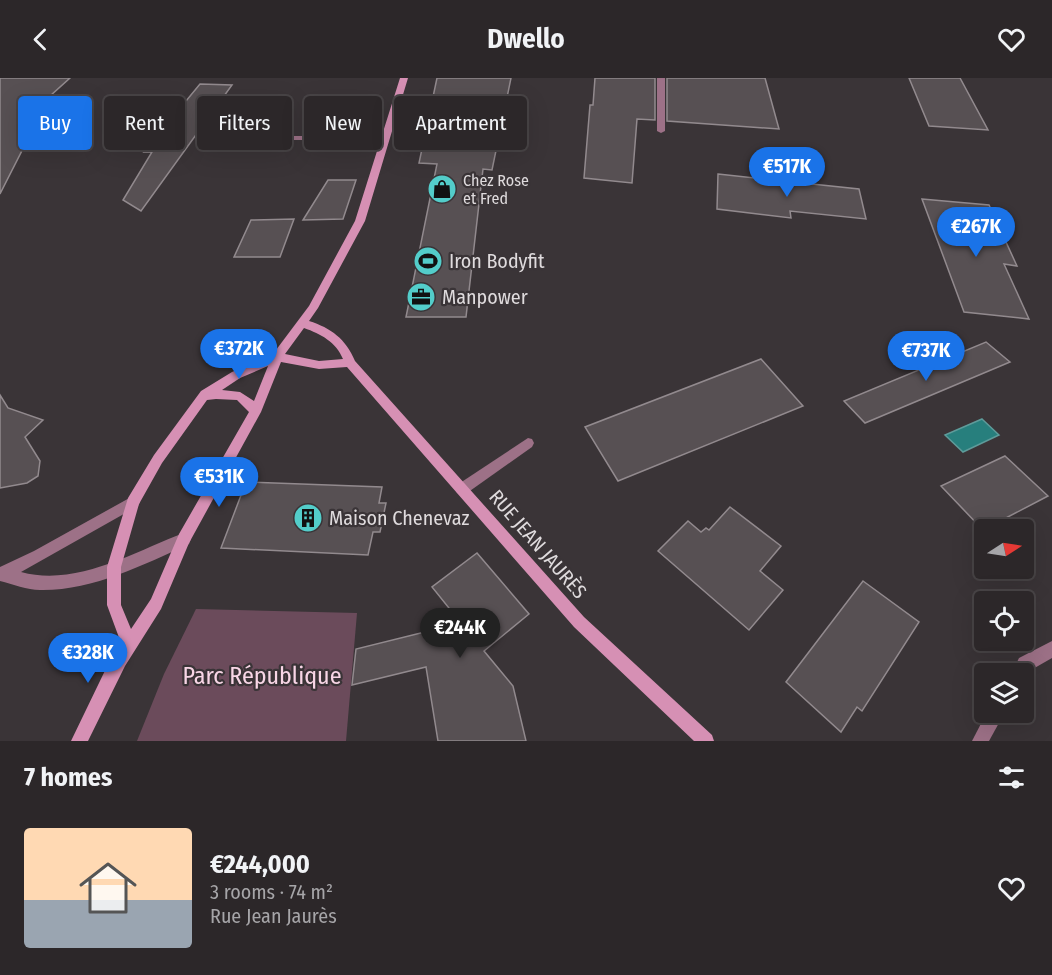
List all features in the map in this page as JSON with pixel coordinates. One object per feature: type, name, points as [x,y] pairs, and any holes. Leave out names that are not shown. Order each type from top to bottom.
[{"type":"main road","points":[[79,741],[128,642],[156,604],[184,539],[269,384],[278,357],[313,308],[360,221],[404,78]]},
{"type":"main road","name":"RUE JEAN JAURÈS","points":[[302,323],[318,327],[335,337],[345,348],[350,363],[579,622],[706,741]]},
{"type":"main road","points":[[128,642],[114,605],[114,567],[133,502],[158,459],[203,397],[236,375],[278,357],[319,365],[350,363]]},
{"type":"main road","points":[[203,397],[222,393],[237,395],[248,400],[255,412]]},
{"type":"street","points":[[661,78],[661,131]]},
{"type":"street","points":[[292,138],[386,138]]},
{"type":"street","points":[[462,489],[528,443]]},
{"type":"street","points":[[1,574],[39,556],[133,502]]},
{"type":"street","points":[[1,574],[39,584],[72,580],[149,556],[184,539]]},
{"type":"street","points":[[1027,663],[1052,649]]},
{"type":"street","points":[[980,741],[991,723]]},
{"type":"green space","name":"Parc République","points":[[196,609],[357,613],[346,741],[137,741],[164,674]]},
{"type":"water","points":[[982,419],[999,435],[963,452],[945,435]]},
{"type":"building","points":[[0,78],[70,78],[50,96],[18,96],[18,150],[22,150],[0,194]]},
{"type":"building","points":[[437,78],[511,78],[507,96],[433,96]]},
{"type":"building","points":[[595,78],[655,78],[655,120],[637,119],[632,183],[584,178],[590,105],[593,105]]},
{"type":"building","points":[[667,78],[765,78],[779,129],[667,121]]},
{"type":"building","points":[[909,78],[960,78],[988,130],[929,126]]},
{"type":"building","points":[[200,84],[232,85],[224,96],[197,96],[197,133],[141,211],[123,200],[152,152],[144,152],[146,150],[185,150],[185,102]]},
{"type":"building","points":[[422,150],[496,150],[492,170],[483,169],[466,317],[406,317],[437,164],[419,163]]},
{"type":"building","points":[[718,174],[859,189],[866,219],[790,211],[791,218],[717,209]]},
{"type":"building","points":[[328,180],[356,180],[343,219],[303,220]]},
{"type":"building","points":[[922,199],[989,205],[1017,266],[1004,264],[1029,319],[964,312]]},
{"type":"building","points":[[294,219],[280,257],[234,257],[251,220]]},
{"type":"building","points":[[986,342],[1010,362],[865,423],[844,401]]},
{"type":"building","points":[[761,359],[803,406],[618,481],[585,427]]},
{"type":"building","points":[[0,395],[8,408],[43,420],[25,437],[40,461],[38,476],[27,483],[0,488]]},
{"type":"building","points":[[1005,456],[1048,496],[1004,519],[974,521],[941,486]]},
{"type":"building","name":"Maison Chenevaz","points":[[246,482],[382,487],[379,503],[386,503],[380,532],[373,532],[368,555],[221,548]]},
{"type":"building","points":[[730,507],[781,546],[760,571],[783,590],[749,630],[658,551],[688,521],[701,532],[706,528],[709,530]]},
{"type":"building","points":[[477,553],[529,614],[484,651],[513,686],[526,741],[438,741],[426,667],[352,685],[356,649],[461,623],[432,587]]},
{"type":"building","points":[[863,581],[919,622],[862,711],[857,707],[841,732],[786,682]]},
{"type":"place","name":"Chez Rose et Fred","points":[[442,189]]},
{"type":"place","name":"Iron Bodyfit","points":[[428,261]]},
{"type":"place","name":"Manpower","points":[[421,297]]},
{"type":"place","name":"Maison Chenevaz","points":[[308,518]]}]
